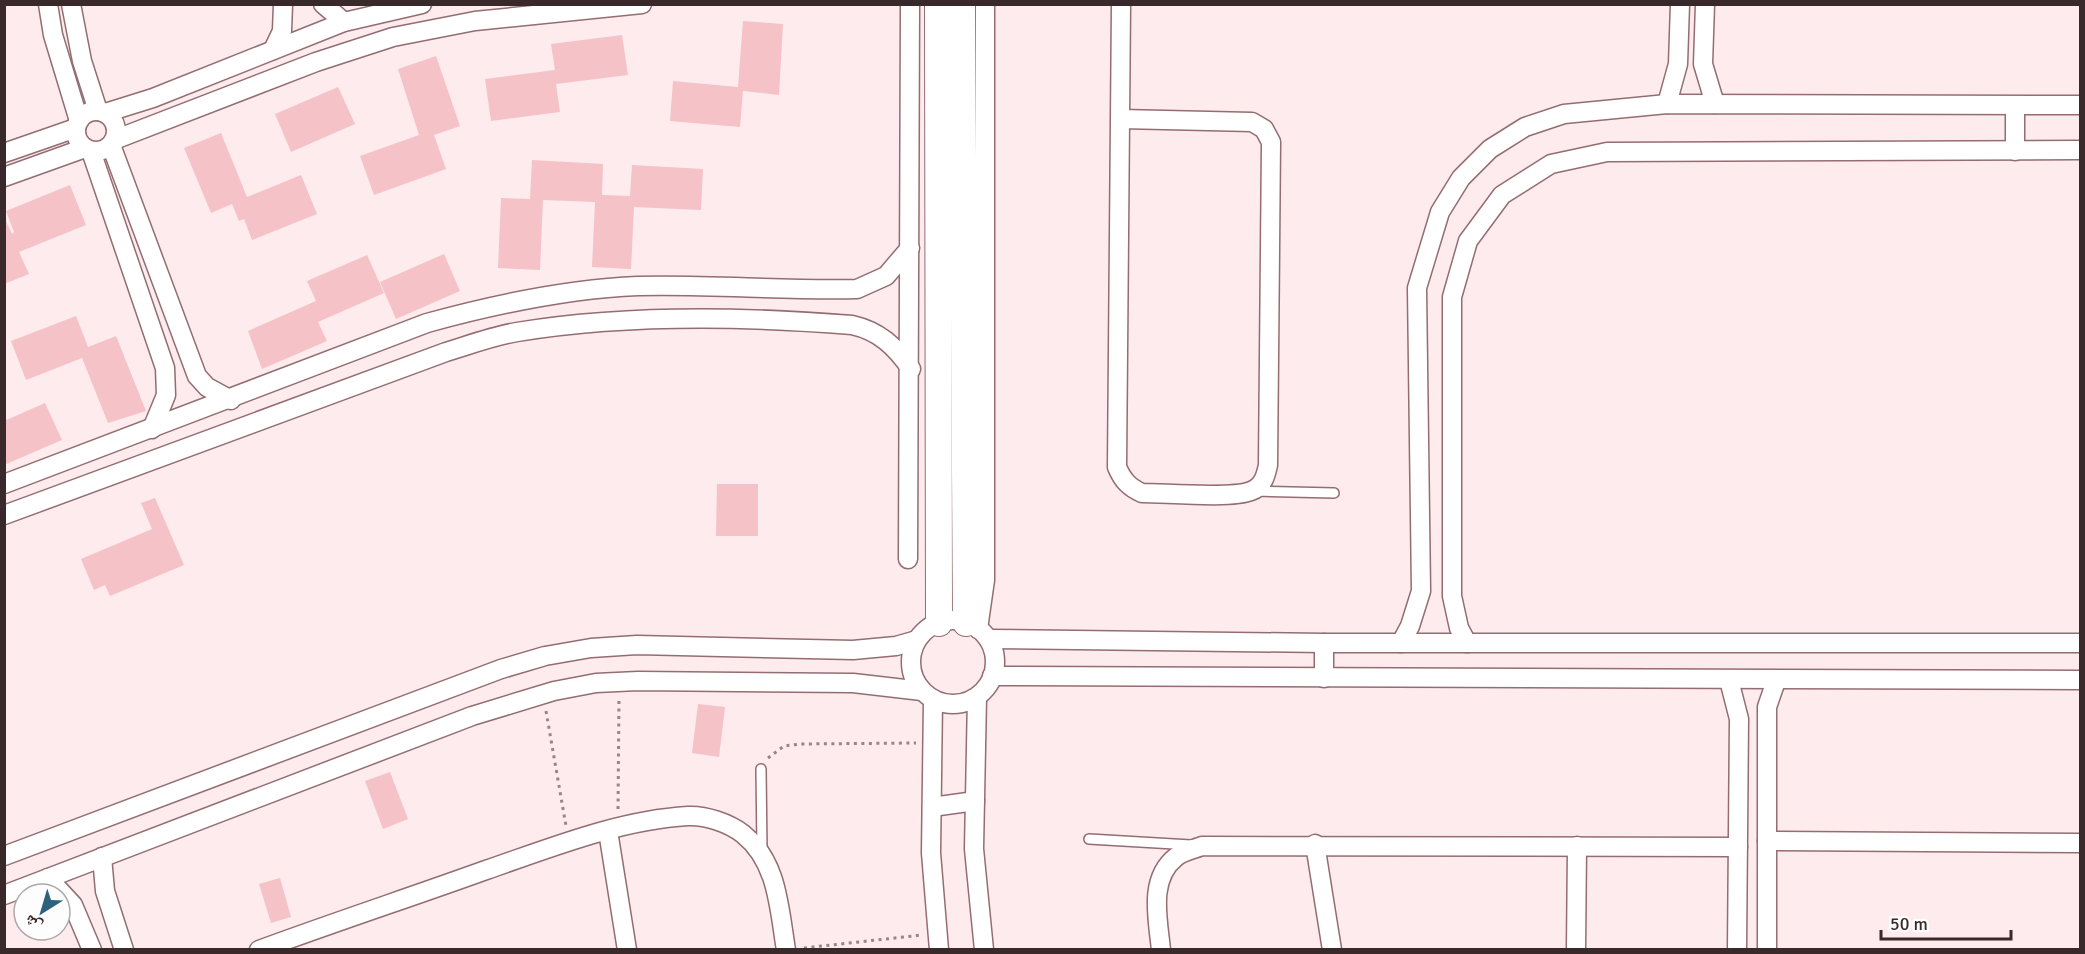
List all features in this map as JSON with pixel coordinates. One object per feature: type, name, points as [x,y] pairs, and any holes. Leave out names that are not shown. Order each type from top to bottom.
[{"type":"street","points":[[48,4],[53,35],[77,125],[79,142],[88,150],[164,363],[167,381],[166,395],[152,429]]},
{"type":"street","points":[[70,4],[82,61],[101,112],[115,123],[113,143],[196,375],[207,387],[231,400]]},
{"type":"street","points":[[273,50],[282,31],[283,4]]},
{"type":"street","points":[[323,4],[344,22]]},
{"type":"street","points":[[4,153],[77,125],[83,115],[153,98],[344,22],[422,4]]},
{"type":"street","points":[[4,177],[88,150],[106,149],[113,143],[316,62],[393,37],[475,21],[642,4]]},
{"type":"street","points":[[908,559],[911,369],[910,4]]},
{"type":"street","points":[[938,4],[939,623]]},
{"type":"street","points":[[4,894],[471,716],[543,693],[596,683],[619,682],[853,683],[928,695],[948,704],[963,703],[977,697],[992,676],[994,657],[977,630],[962,4]]},
{"type":"street","points":[[977,630],[984,602],[985,569],[985,4]]},
{"type":"street","points":[[1120,119],[1252,122],[1264,129],[1272,142],[1268,465],[1264,480],[1253,491],[1237,494],[1142,493],[1126,484],[1117,468],[1120,119],[1121,4]]},
{"type":"street","points":[[1667,104],[1678,64],[1680,4]]},
{"type":"street","points":[[1705,4],[1703,64],[1715,104]]},
{"type":"street","points":[[1401,643],[1421,591],[1417,288],[1440,212],[1468,170],[1490,149],[1525,127],[1564,114],[1667,104],[2080,105]]},
{"type":"street","points":[[2015,106],[2015,151]]},
{"type":"street","points":[[1467,643],[1454,613],[1452,297],[1468,242],[1502,195],[1551,164],[1607,152],[2080,150]]},
{"type":"street","points":[[4,484],[231,400],[427,323],[496,304],[578,291],[639,286],[857,289],[873,284],[886,276],[910,248]]},
{"type":"street","points":[[813,322],[823,316],[827,304],[815,290]]},
{"type":"street","points":[[4,515],[446,352],[514,333],[584,323],[655,320],[813,322],[852,325],[879,334],[899,351],[911,369]]},
{"type":"street","points":[[164,363],[178,367],[189,356]]},
{"type":"street","points":[[1422,564],[1454,563]]},
{"type":"street","points":[[937,941],[931,853],[933,743],[928,695],[915,680],[911,666],[912,652],[917,640],[926,630],[939,623],[952,620],[977,630],[1324,643],[2080,643]]},
{"type":"street","points":[[4,856],[491,672],[545,656],[591,648],[637,645],[875,649],[917,640]]},
{"type":"street","points":[[1324,643],[1324,678]]},
{"type":"street","points":[[992,676],[1776,681],[2080,680]]},
{"type":"street","points":[[1729,680],[1739,719],[1737,950]]},
{"type":"street","points":[[1767,950],[1767,706],[1776,681]]},
{"type":"street","points":[[977,697],[974,849],[984,950]]},
{"type":"street","points":[[932,807],[975,801]]},
{"type":"street","points":[[272,947],[568,843],[613,830],[689,816],[717,821],[742,834],[762,854],[774,879],[794,949]]},
{"type":"street","points":[[613,830],[627,950]]},
{"type":"street","points":[[1767,841],[2080,843]]},
{"type":"street","points":[[1161,950],[1156,906],[1160,879],[1177,856],[1202,846],[1315,844],[1738,847]]},
{"type":"street","points":[[1315,844],[1332,950]]},
{"type":"street","points":[[1576,950],[1577,846]]},
{"type":"street","points":[[102,857],[105,891],[124,950]]},
{"type":"street","points":[[48,878],[73,904],[92,950]]},
{"type":"lane","points":[[1253,491],[1334,493]]},
{"type":"lane","points":[[761,769],[762,854]]},
{"type":"lane","points":[[1089,839],[1202,846]]},
{"type":"path","points":[[613,830],[619,682]]},
{"type":"path","points":[[543,693],[568,843]]},
{"type":"path","points":[[761,769],[770,755],[784,746],[933,743]]},
{"type":"path","points":[[794,949],[937,941]]},
{"type":"building","points":[[743,21],[783,24],[779,95],[743,91],[740,127],[670,121],[673,81],[738,87]]},
{"type":"building","points":[[622,35],[628,75],[556,84],[560,112],[491,121],[485,79],[555,70],[551,44]]},
{"type":"building","points":[[436,56],[460,126],[434,135],[446,169],[374,195],[360,156],[419,135],[398,69]]},
{"type":"building","points":[[338,87],[355,124],[291,152],[275,114]]},
{"type":"building","points":[[221,133],[247,197],[301,175],[317,214],[252,240],[244,219],[239,221],[232,204],[211,213],[184,148]]},
{"type":"building","points":[[532,160],[603,164],[602,195],[630,196],[632,165],[703,169],[701,210],[634,207],[631,269],[592,267],[595,202],[543,200],[540,270],[498,268],[501,198],[530,199]]},
{"type":"building","points":[[70,185],[86,225],[19,252],[29,274],[4,284],[4,217],[12,234],[14,232],[6,211]]},
{"type":"building","points":[[444,254],[460,291],[396,319],[380,282]]},
{"type":"building","points":[[367,255],[384,293],[318,322],[327,341],[262,369],[248,331],[316,301],[307,281]]},
{"type":"building","points":[[76,316],[88,347],[116,336],[146,411],[108,423],[82,358],[26,380],[11,341]]},
{"type":"building","points":[[45,403],[62,440],[4,465],[4,421]]},
{"type":"building","points":[[717,484],[758,484],[758,536],[716,536]]},
{"type":"building","points":[[155,498],[184,565],[110,596],[105,585],[94,590],[81,559],[152,529],[141,503]]},
{"type":"building","points":[[698,704],[725,707],[719,757],[692,753]]},
{"type":"building","points":[[390,772],[408,819],[383,829],[365,781]]},
{"type":"building","points":[[280,878],[291,917],[271,923],[259,884]]}]
